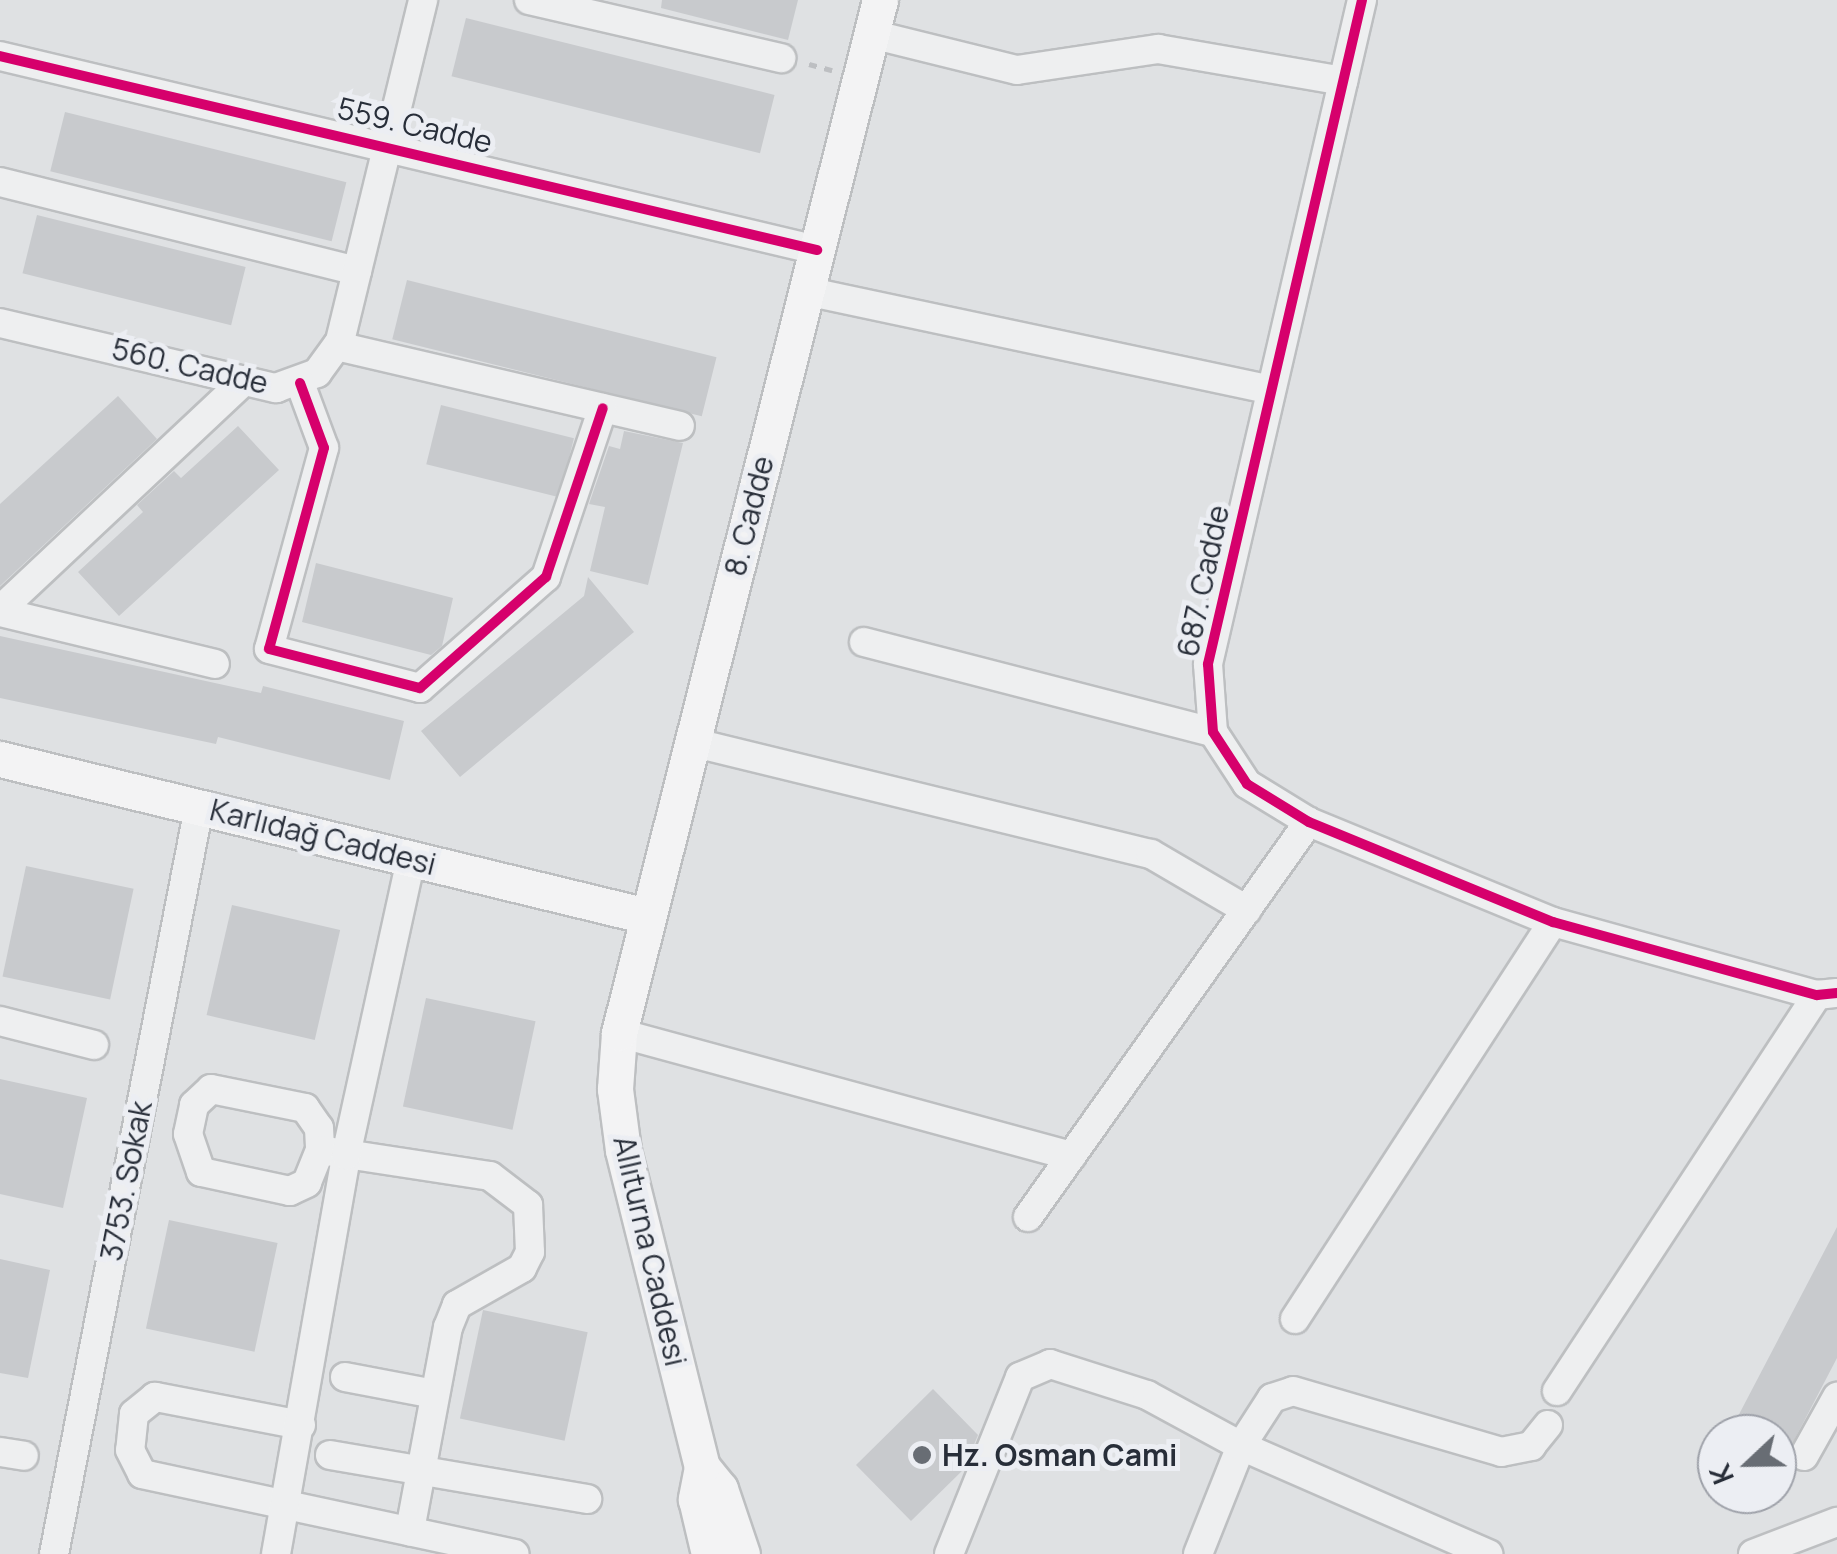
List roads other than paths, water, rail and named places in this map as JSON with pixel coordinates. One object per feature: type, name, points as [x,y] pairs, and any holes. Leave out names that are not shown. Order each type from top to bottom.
[{"type":"main road","name":"8. Cadde","points":[[620,1032],[880,0]]},
{"type":"main road","name":"Karlıdağ Caddesi","points":[[0,760],[647,916]]},
{"type":"main road","name":"Allıturna Caddesi","points":[[620,1032],[615,1089],[622,1150],[702,1467],[696,1499],[709,1554]]},
{"type":"main road","name":"Allıturna Caddesi","points":[[702,1467],[720,1489],[742,1554]]},
{"type":"street","points":[[424,0],[338,346],[680,426]]},
{"type":"street","points":[[530,0],[781,58]]},
{"type":"street","name":"687. Cadde","points":[[1362,0],[1208,664],[1213,732],[1247,784],[1310,822],[1553,922],[1827,994]]},
{"type":"street","points":[[871,34],[1017,70],[1158,49],[1344,82]]},
{"type":"street","name":"559. Cadde","points":[[0,56],[388,143],[817,250]]},
{"type":"street","points":[[0,182],[356,270]]},
{"type":"street","points":[[806,291],[1272,390]]},
{"type":"street","name":"560. Cadde","points":[[0,322],[276,388],[300,383],[317,373],[338,346]]},
{"type":"street","points":[[0,611],[244,380]]},
{"type":"street","points":[[300,383],[324,448],[268,648],[420,688],[546,577],[604,408]]},
{"type":"street","points":[[0,611],[215,664]]},
{"type":"street","points":[[864,642],[1213,732]]},
{"type":"street","points":[[692,742],[1151,854],[1247,910]]},
{"type":"street","name":"3753. Sokak","points":[[54,1554],[199,807]]},
{"type":"street","points":[[1028,1217],[1310,822]]},
{"type":"street","points":[[276,1554],[301,1425],[333,1153],[411,858]]},
{"type":"street","points":[[1294,1319],[1553,922]]},
{"type":"street","points":[[1556,1391],[1827,994]]},
{"type":"street","points":[[0,1021],[94,1046]]},
{"type":"street","points":[[620,1032],[1072,1156]]},
{"type":"street","points":[[211,1088],[305,1108],[333,1153],[307,1183],[290,1191],[201,1172],[188,1147],[194,1105],[211,1088]]},
{"type":"street","points":[[333,1153],[490,1176],[528,1205],[530,1252],[498,1286],[457,1306],[434,1394],[410,1531]]},
{"type":"street","points":[[949,1554],[1020,1377],[1050,1364],[1147,1395],[1241,1446],[1469,1550]]},
{"type":"street","points":[[345,1378],[434,1394]]},
{"type":"street","points":[[1198,1554],[1241,1446],[1272,1398],[1293,1391],[1501,1452],[1531,1446],[1548,1425]]},
{"type":"street","points":[[301,1425],[155,1398],[134,1414],[129,1431],[135,1466],[142,1474],[512,1554]]},
{"type":"street","points":[[1804,1456],[1837,1398]]},
{"type":"street","points":[[330,1455],[587,1500]]},
{"type":"street","points":[[1753,1554],[1837,1522]]},
{"type":"place","name":"Hz. Osman Cami","points":[[922,1455]]}]
